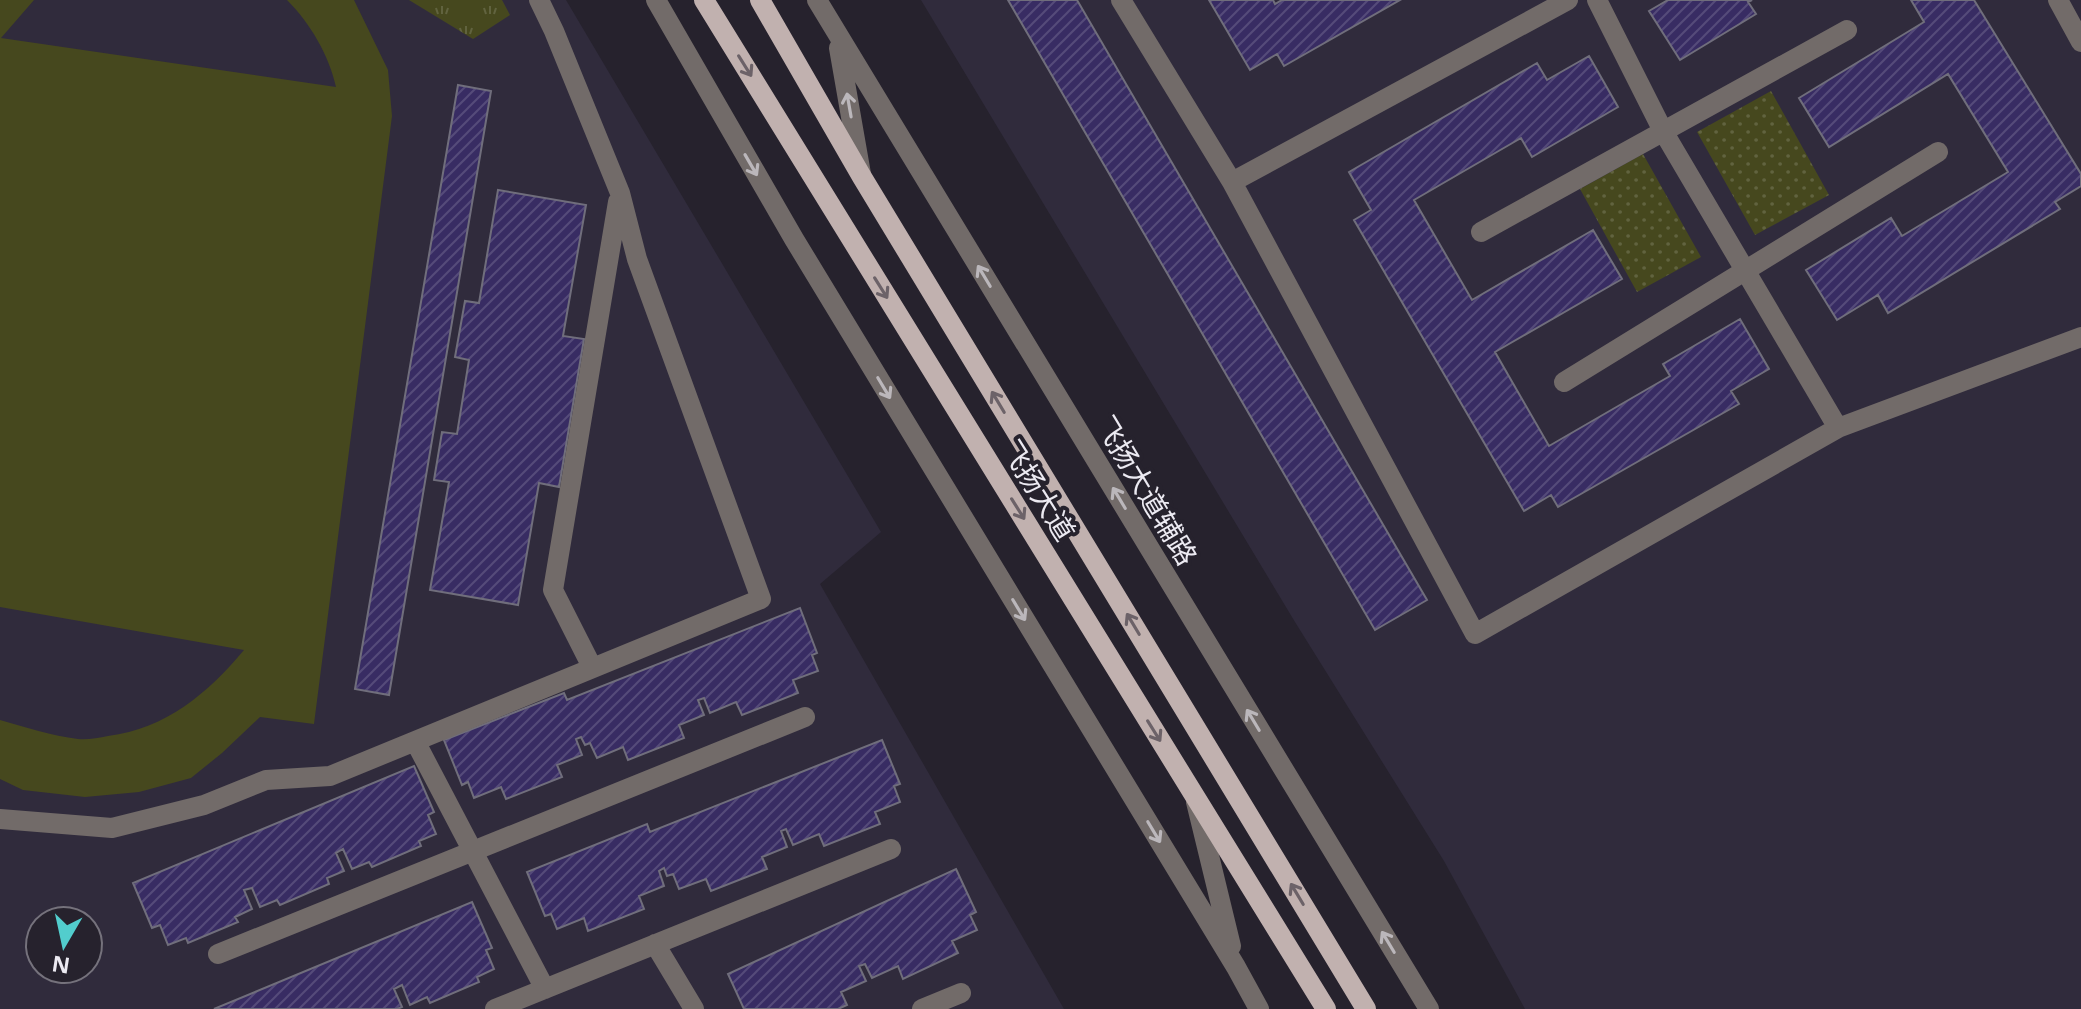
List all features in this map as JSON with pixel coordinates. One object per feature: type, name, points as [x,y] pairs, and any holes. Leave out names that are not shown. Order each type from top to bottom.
[{"type":"main road","name":"飞扬大道","points":[[704,0],[1326,1009]]},
{"type":"main road","name":"飞扬大道","points":[[760,0],[862,177],[1366,1009]]},
{"type":"street","points":[[0,819],[112,828],[204,805],[266,780],[330,776],[761,599],[637,259],[620,193],[539,0]]},
{"type":"street","points":[[656,0],[794,239],[1259,1009]]},
{"type":"street","name":"飞扬大道辅路","points":[[817,0],[1429,1009]]},
{"type":"street","points":[[1121,0],[1232,182],[1475,634],[1838,428],[2081,337]]},
{"type":"street","points":[[1232,182],[1568,0]]},
{"type":"street","points":[[1597,0],[1663,131],[1838,428]]},
{"type":"street","points":[[2058,0],[2081,42]]},
{"type":"street","points":[[1481,232],[1847,30]]},
{"type":"street","points":[[836,33],[862,177]]},
{"type":"street","points":[[1564,382],[1938,152]]},
{"type":"street","points":[[592,667],[553,590],[620,193]]},
{"type":"street","points":[[218,954],[805,717]]},
{"type":"street","points":[[415,741],[545,989]]},
{"type":"street","points":[[1195,798],[1236,967]]},
{"type":"street","points":[[495,1009],[891,849]]},
{"type":"street","points":[[655,944],[694,1009]]},
{"type":"street","points":[[922,1009],[961,993]]},
{"type":"shaded area","points":[[0,0],[566,0],[881,532],[820,584],[1064,1009],[0,1009]]},
{"type":"shaded area","points":[[921,0],[2081,0],[2081,1009],[1525,1009],[1444,861],[1295,622]]},
{"type":"green space","points":[[0,0],[34,0],[1,38],[336,87],[318,40],[287,0],[354,0],[388,70],[392,116],[314,724],[260,717],[191,778],[139,792],[85,797],[23,790],[0,779],[0,720],[78,739],[129,732],[149,726],[185,706],[216,680],[244,650],[0,607]]},
{"type":"green space","points":[[409,0],[502,0],[510,15],[473,39]]},
{"type":"green space","points":[[1771,91],[1829,195],[1755,235],[1697,132]]},
{"type":"green space","points":[[1643,154],[1701,257],[1637,292],[1580,189]]},
{"type":"building","points":[[1008,0],[1077,0],[1427,600],[1375,630]]},
{"type":"building","points":[[1209,0],[1273,0],[1275,4],[1282,0],[1400,0],[1284,66],[1277,54],[1250,70]]},
{"type":"building","points":[[1668,0],[1752,0],[1748,2],[1756,14],[1680,60],[1649,11]]},
{"type":"building","points":[[1911,0],[1974,0],[2081,174],[2081,186],[2055,202],[2060,209],[1888,313],[1878,295],[1837,320],[1806,270],[1891,218],[1902,236],[2008,172],[1948,74],[1829,147],[1799,98],[1924,22]]},
{"type":"building","points":[[1589,56],[1618,107],[1532,157],[1521,138],[1414,200],[1472,300],[1593,230],[1622,279],[1495,352],[1549,446],[1670,376],[1663,364],[1740,319],[1769,369],[1731,391],[1739,404],[1558,507],[1551,495],[1524,511],[1354,220],[1371,210],[1349,172],[1537,63],[1547,80]]},
{"type":"building","points":[[458,85],[491,91],[389,695],[355,689]]},
{"type":"building","points":[[498,190],[586,205],[563,336],[584,339],[559,487],[539,483],[518,605],[430,590],[449,482],[434,480],[442,432],[457,434],[469,360],[455,357],[465,301],[479,303]]},
{"type":"building","points":[[800,608],[817,653],[812,655],[818,671],[793,680],[798,693],[742,715],[736,702],[710,713],[704,698],[698,700],[704,715],[679,725],[684,738],[628,760],[623,747],[597,758],[590,743],[585,745],[581,737],[576,739],[582,755],[557,765],[562,777],[506,799],[501,787],[474,798],[468,782],[462,785],[444,740],[564,693],[567,700]]},
{"type":"building","points":[[882,740],[900,784],[894,786],[900,802],[875,812],[880,824],[824,846],[819,834],[793,845],[786,829],[781,831],[787,847],[762,857],[767,869],[711,891],[706,879],[679,889],[673,874],[667,876],[664,868],[659,871],[664,886],[639,896],[644,909],[588,931],[584,918],[557,929],[551,914],[545,916],[527,872],[647,824],[650,832]]},
{"type":"building","points":[[414,766],[434,812],[428,815],[436,834],[419,841],[421,846],[372,867],[369,862],[352,869],[343,849],[336,853],[344,871],[327,878],[329,884],[280,905],[277,900],[260,907],[252,888],[244,890],[252,909],[235,917],[238,922],[188,943],[186,938],[168,945],[160,925],[152,928],[133,883]]},
{"type":"building","points":[[956,869],[976,912],[970,915],[977,930],[952,941],[958,953],[903,979],[898,966],[872,978],[865,964],[859,966],[866,981],[841,992],[847,1005],[838,1009],[744,1009],[728,974]]},
{"type":"building","points":[[472,902],[492,948],[486,950],[494,969],[477,977],[479,982],[430,1003],[427,997],[410,1005],[402,985],[394,989],[402,1007],[397,1009],[214,1009]]}]
